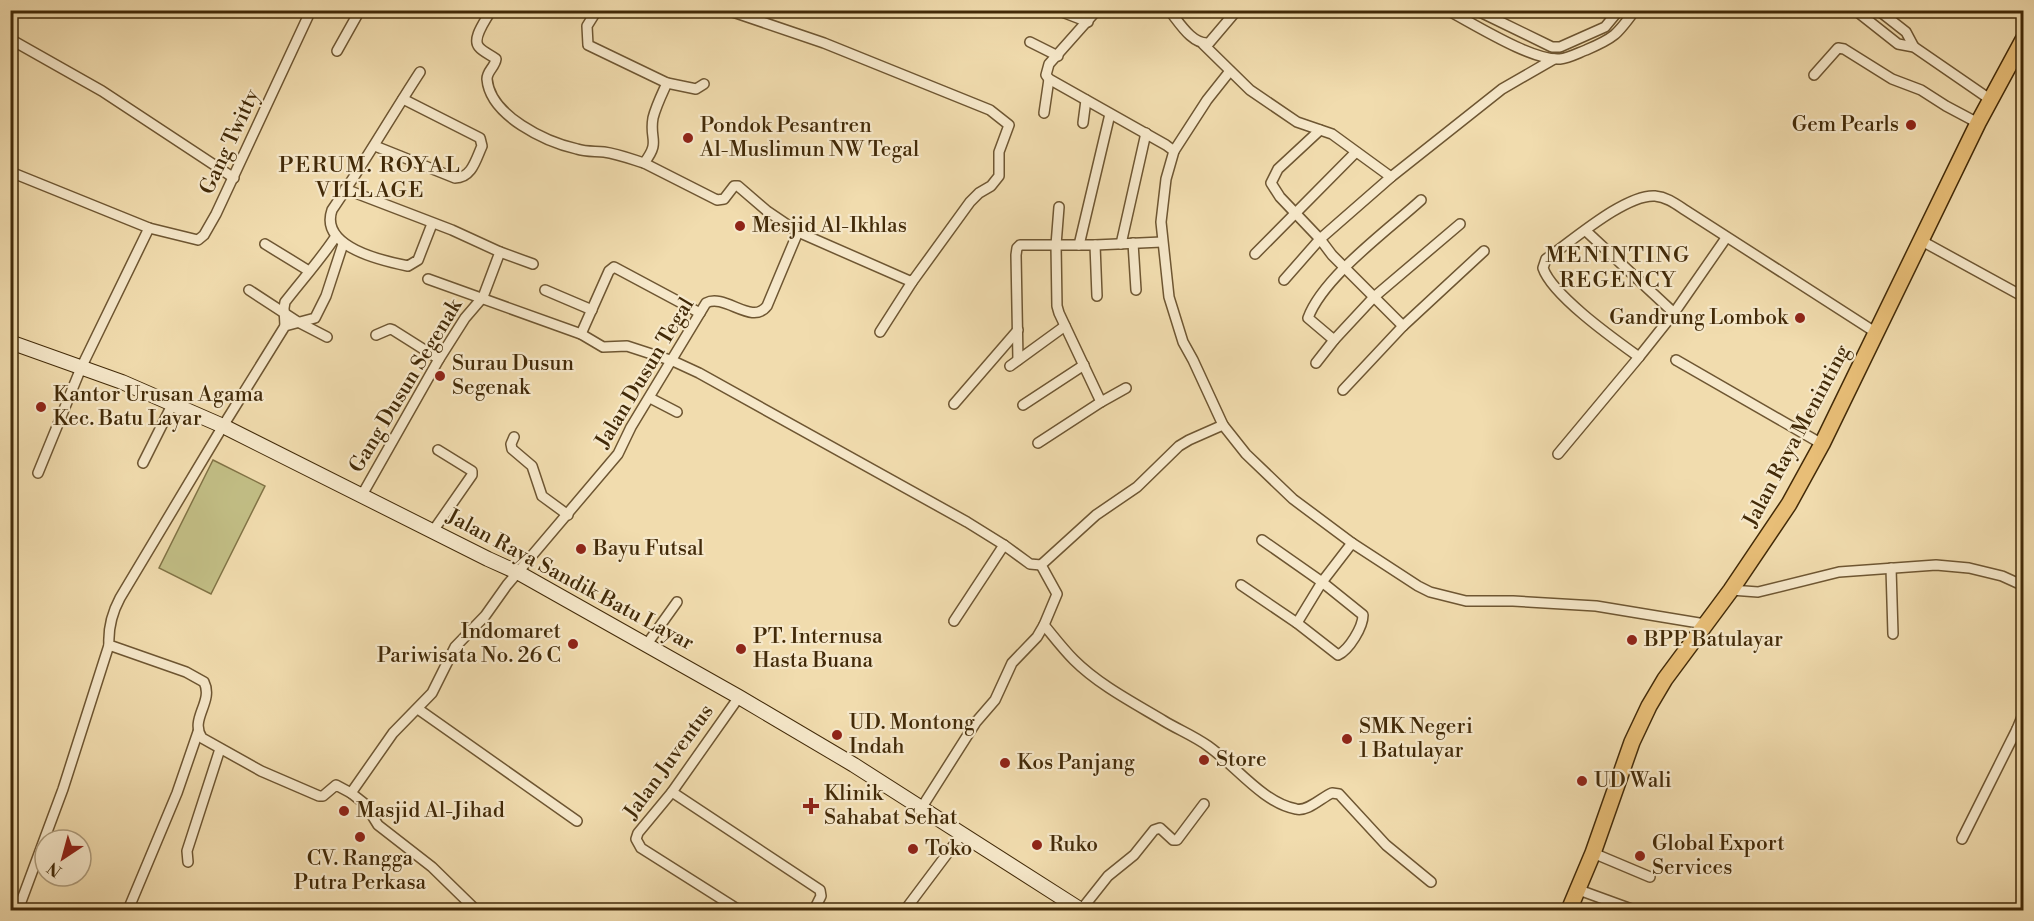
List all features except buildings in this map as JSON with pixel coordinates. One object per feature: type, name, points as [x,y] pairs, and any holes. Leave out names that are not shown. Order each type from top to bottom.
[{"type":"highway","name":"Jalan Raya Meninting","points":[[1569,910],[1593,853],[1621,771],[1649,706],[1665,679],[1731,590],[1790,504],[1822,444],[1978,123],[2024,38]]},
{"type":"main road","name":"Jalan Raya Sandik Batu Layar","points":[[10,342],[173,403],[519,573],[739,697],[922,807],[1081,910]]},
{"type":"street","name":"Gang Twitty","points":[[13,173],[149,228],[192,239],[201,238],[234,178],[311,10]]},
{"type":"street","points":[[337,51],[360,10]]},
{"type":"street","points":[[492,10],[480,30],[477,43],[496,59],[487,81],[492,95],[501,110],[522,125],[546,138],[577,149],[615,154],[644,163],[716,200],[724,199],[734,186],[738,186],[766,211],[798,232],[912,282]]},
{"type":"street","points":[[597,10],[587,26],[588,45],[667,83],[696,89],[704,84]]},
{"type":"street","points":[[727,10],[824,43],[990,110],[1008,124],[999,152],[999,176],[991,186],[970,202],[912,282],[880,332]]},
{"type":"street","points":[[1056,10],[1088,22]]},
{"type":"street","points":[[1097,10],[1049,64],[1046,75],[1049,79],[1174,151]]},
{"type":"street","points":[[1169,10],[1194,39],[1203,44],[1250,90],[1297,122],[1332,134],[1391,177]]},
{"type":"street","points":[[1203,44],[1209,43],[1237,10]]},
{"type":"street","points":[[1447,10],[1496,36],[1545,58],[1554,59],[1564,59],[1610,39],[1618,34],[1635,10]]},
{"type":"street","points":[[1476,10],[1552,47],[1560,47],[1605,27],[1619,10]]},
{"type":"street","points":[[1855,10],[1898,44],[1914,47],[1991,100]]},
{"type":"street","points":[[1878,10],[1906,32],[1914,47]]},
{"type":"street","points":[[1496,36],[1503,24]]},
{"type":"street","points":[[1890,38],[1899,27]]},
{"type":"street","points":[[10,39],[102,91],[234,178]]},
{"type":"street","points":[[1030,42],[1058,56]]},
{"type":"street","points":[[1814,75],[1838,48],[1844,49],[1892,79],[1921,90],[1978,123]]},
{"type":"street","points":[[1284,280],[1329,229],[1391,177],[1502,89],[1554,59]]},
{"type":"street","points":[[1230,71],[1207,100],[1174,151],[1163,204],[1162,242],[1168,297],[1183,342],[1223,425],[1246,454],[1277,484],[1352,543],[1418,586],[1451,599],[1596,606],[1705,624]]},
{"type":"street","points":[[420,72],[393,112],[375,146],[345,189],[330,215],[330,224],[340,240],[354,250],[410,265],[418,260],[432,224]]},
{"type":"street","points":[[1044,113],[1049,79]]},
{"type":"street","points":[[644,163],[653,150],[653,118],[667,83]]},
{"type":"street","points":[[375,146],[455,178],[462,178],[469,172],[482,146],[480,138],[403,99]]},
{"type":"street","points":[[1083,123],[1086,100]]},
{"type":"street","points":[[1079,245],[1110,114]]},
{"type":"street","points":[[1320,130],[1278,169],[1271,183],[1280,197],[1320,238],[1345,268],[1402,326]]},
{"type":"street","points":[[1121,244],[1146,133]]},
{"type":"street","points":[[1255,254],[1356,152]]},
{"type":"street","points":[[345,189],[533,264]]},
{"type":"street","points":[[1639,357],[1603,330],[1552,285],[1544,268],[1546,259],[1616,208],[1640,198],[1653,196],[1667,198],[1875,332]]},
{"type":"street","points":[[1334,340],[1308,318],[1313,305],[1345,268],[1421,200]]},
{"type":"street","points":[[1059,207],[1056,245],[1057,306],[1101,402]]},
{"type":"street","points":[[1316,363],[1374,297],[1460,224]]},
{"type":"street","points":[[38,473],[81,368],[149,228]]},
{"type":"street","points":[[1586,231],[1674,313]]},
{"type":"street","name":"Jalan Dusun Tegal","points":[[351,793],[393,734],[438,685],[455,647],[485,616],[507,585],[618,454],[631,427],[706,303],[710,300],[756,313],[765,309],[798,232]]},
{"type":"street","points":[[1558,454],[1674,313],[1726,238]]},
{"type":"street","points":[[18,910],[63,789],[109,645],[114,609],[285,326],[285,302],[309,271],[340,240]]},
{"type":"street","points":[[285,326],[315,318],[326,296],[340,240]]},
{"type":"street","points":[[1920,240],[2024,297]]},
{"type":"street","points":[[1018,360],[1017,248],[1020,245],[1162,242]]},
{"type":"street","points":[[1133,243],[1136,290]]},
{"type":"street","points":[[265,244],[309,271]]},
{"type":"street","points":[[1095,245],[1097,296]]},
{"type":"street","points":[[1343,390],[1402,326],[1484,251]]},
{"type":"street","name":"Gang Dusun Segenak","points":[[362,495],[439,359],[465,318],[483,297],[500,252]]},
{"type":"street","points":[[581,334],[609,271],[616,267],[700,313]]},
{"type":"street","points":[[428,279],[581,334],[606,348],[626,345],[673,361],[704,375],[967,522],[1030,564],[1041,565],[1096,515],[1137,487],[1179,446],[1223,425]]},
{"type":"street","points":[[249,290],[298,322],[327,337]]},
{"type":"street","points":[[545,290],[592,310]]},
{"type":"street","points":[[1010,366],[1065,326]]},
{"type":"street","points":[[376,335],[390,329],[393,330],[439,359]]},
{"type":"street","points":[[954,404],[1018,330]]},
{"type":"street","points":[[1676,360],[1822,444]]},
{"type":"street","points":[[1023,405],[1084,365]]},
{"type":"street","points":[[1038,443],[1126,388]]},
{"type":"street","points":[[650,398],[677,412]]},
{"type":"street","points":[[143,464],[173,403]]},
{"type":"street","points":[[514,437],[511,444],[512,449],[532,466],[542,496],[568,515]]},
{"type":"street","points":[[433,531],[472,475],[472,471],[438,450]]},
{"type":"street","points":[[1241,585],[1297,623],[1338,656],[1343,653],[1363,622],[1363,615],[1322,582],[1262,540]]},
{"type":"street","points":[[1297,623],[1322,582],[1352,543]]},
{"type":"street","points":[[954,621],[1004,545]]},
{"type":"street","points":[[922,807],[976,722],[995,700],[1012,663],[1037,637],[1044,625],[1057,594],[1041,565]]},
{"type":"street","points":[[1731,590],[1758,592],[1839,572],[1936,565],[1969,568],[2002,576],[2024,586]]},
{"type":"street","points":[[1891,568],[1893,634]]},
{"type":"street","points":[[647,644],[677,602]]},
{"type":"street","points":[[1044,625],[1075,661],[1093,676],[1167,723],[1202,742],[1273,799],[1301,810],[1332,793],[1338,794],[1386,844],[1431,882]]},
{"type":"street","points":[[109,645],[186,672],[203,680],[208,691],[197,724],[198,732],[177,793],[128,910]]},
{"type":"street","name":"Jalan Juventus","points":[[739,697],[672,792],[637,835],[637,843],[642,848],[739,910]]},
{"type":"street","points":[[418,709],[577,821]]},
{"type":"street","points":[[1962,839],[2024,712]]},
{"type":"street","points":[[2017,729],[2024,744]]},
{"type":"street","points":[[198,732],[202,738],[261,771],[319,796],[323,796],[336,785],[351,793],[365,804],[378,825],[432,867],[476,910]]},
{"type":"street","points":[[188,862],[187,851],[220,749]]},
{"type":"street","points":[[672,792],[820,890],[821,896],[814,910]]},
{"type":"street","points":[[1081,910],[1108,876],[1134,855],[1154,830],[1160,828],[1175,841],[1204,804]]},
{"type":"street","points":[[905,910],[962,834]]},
{"type":"street","points":[[1593,853],[1650,877]]},
{"type":"street","points":[[1578,890],[1634,910]]},
{"type":"shaded area","points":[[213,460],[265,486],[211,594],[159,568]]},
{"type":"place","name":"Gem Pearls","points":[[1911,125]]},
{"type":"place","name":"Pondok Pesantren Al-Muslimun NW Tegal","points":[[688,138]]},
{"type":"place","name":"Mesjid Al-Ikhlas","points":[[740,226]]},
{"type":"place","name":"Gandrung Lombok","points":[[1800,318]]},
{"type":"place","name":"Surau Dusun Segenak","points":[[440,376]]},
{"type":"place","name":"Kantor Urusan Agama Kec. Batu Layar","points":[[41,407]]},
{"type":"place","name":"Bayu Futsal","points":[[581,549]]},
{"type":"place","name":"BPP Batulayar","points":[[1632,640]]},
{"type":"place","name":"Indomaret Pariwisata No. 26 C","points":[[573,644]]},
{"type":"place","name":"PT. Internusa Hasta Buana","points":[[741,649]]},
{"type":"place","name":"UD. Montong Indah","points":[[837,735]]},
{"type":"place","name":"SMK Negeri 1 Batulayar","points":[[1347,739]]},
{"type":"place","name":"Store","points":[[1204,760]]},
{"type":"place","name":"Kos Panjang","points":[[1005,763]]},
{"type":"place","name":"UD Wali","points":[[1582,781]]},
{"type":"place","name":"Klinik Sahabat Sehat","points":[[811,806]]},
{"type":"place","name":"Masjid Al-Jihad","points":[[344,811]]},
{"type":"place","name":"CV. Rangga Putra Perkasa","points":[[360,837]]},
{"type":"place","name":"Ruko","points":[[1037,845]]},
{"type":"place","name":"Toko","points":[[913,849]]},
{"type":"place","name":"Global Export Services","points":[[1640,856]]},
{"type":"district","name":"PERUM. ROYAL VILLAGE","points":[[370,178]]},
{"type":"district","name":"MENINTING REGENCY","points":[[1618,268]]}]
